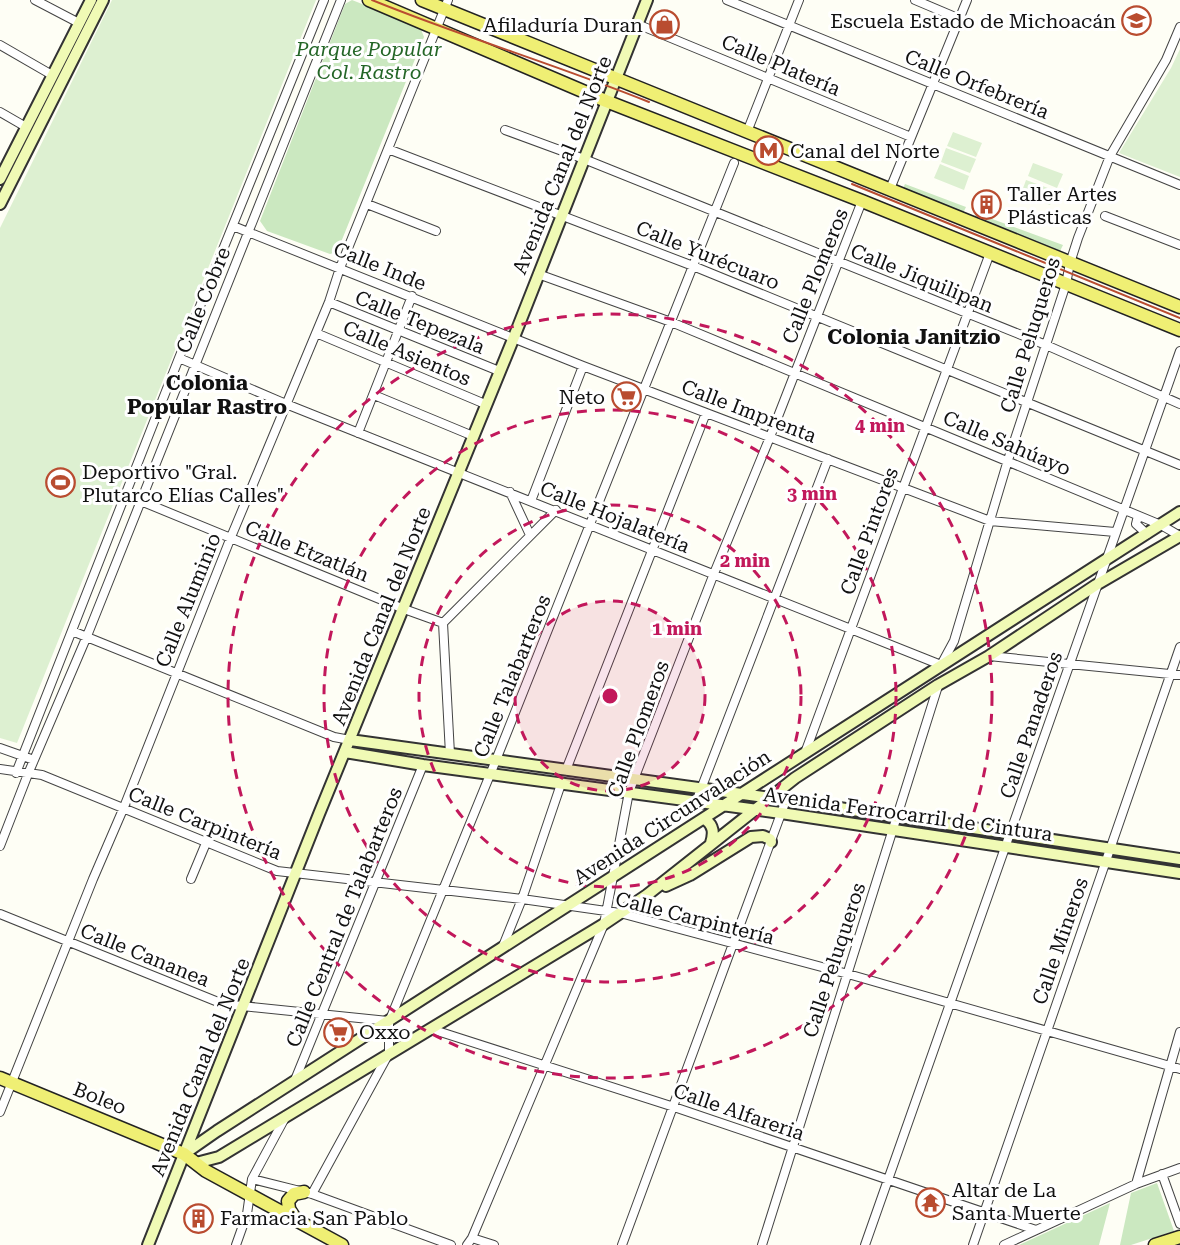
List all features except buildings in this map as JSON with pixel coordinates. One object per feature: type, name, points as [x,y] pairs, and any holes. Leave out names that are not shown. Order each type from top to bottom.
[{"type":"main road","points":[[0,177],[91,0]]},
{"type":"main road","points":[[0,204],[103,0]]},
{"type":"main road","points":[[369,0],[606,101],[862,201],[1180,330]]},
{"type":"main road","points":[[423,0],[446,4],[616,79],[1180,307]]},
{"type":"main road","name":"Avenida Canal del Norte","points":[[148,1245],[485,404],[514,337],[647,0]]},
{"type":"main road","name":"Avenida Circunvalación","points":[[184,1154],[295,1080],[389,1022],[1180,512]]},
{"type":"main road","name":"Avenida Circunvalación","points":[[196,1163],[219,1157],[604,924],[647,895],[767,798],[938,685],[989,656],[1096,585],[1180,536]]},
{"type":"main road","name":"Avenida Ferrocarril de Cintura","points":[[350,740],[786,800],[1180,859]]},
{"type":"main road","name":"Avenida Ferrocarril de Cintura","points":[[345,753],[781,813],[1180,873]]},
{"type":"main road","points":[[705,819],[713,830],[711,843]]},
{"type":"main road","points":[[947,838],[949,825]]},
{"type":"main road","points":[[647,895],[690,875],[751,837],[763,836],[771,842]]},
{"type":"main road","points":[[1148,867],[1150,855]]},
{"type":"main road","name":"Boleo","points":[[0,1078],[184,1154],[206,1171],[342,1245]]},
{"type":"main road","points":[[296,1220],[288,1201],[294,1194],[308,1193]]},
{"type":"main road","points":[[1155,1245],[1180,1237]]},
{"type":"street","points":[[35,0],[79,23]]},
{"type":"street","name":"Calle Cobre","points":[[16,772],[179,358],[324,0]]},
{"type":"street","name":"Calle Cobre","points":[[0,846],[87,636],[341,0]]},
{"type":"street","name":"Calle Orfebrería","points":[[727,0],[1180,184]]},
{"type":"street","points":[[747,132],[799,0]]},
{"type":"street","points":[[915,0],[960,19]]},
{"type":"street","points":[[890,189],[967,0]]},
{"type":"street","name":"Calle Aluminio","points":[[0,1112],[231,537],[329,302],[340,268],[446,4]]},
{"type":"street","name":"Calle Platería","points":[[638,24],[911,137]]},
{"type":"street","name":"Calle Peluqueros","points":[[941,665],[954,641],[1008,460],[1066,284],[1070,263],[1110,156],[1166,60],[1180,27]]},
{"type":"street","points":[[0,45],[52,75]]},
{"type":"street","points":[[0,112],[26,127]]},
{"type":"street","name":"Calle Jiquilipan","points":[[505,130],[584,159],[1047,345],[1180,404]]},
{"type":"street","name":"Calle Yurécuaro","points":[[388,149],[693,266],[1180,465]]},
{"type":"street","name":"Calle Talabarteros","points":[[308,1193],[389,1053],[389,1022],[491,774],[734,163]]},
{"type":"street","name":"Calle Plomeros","points":[[470,1241],[604,924],[629,792],[862,201]]},
{"type":"street","points":[[367,204],[436,231]]},
{"type":"street","points":[[1105,216],[1180,245]]},
{"type":"street","name":"Calle Inde","points":[[233,226],[514,337]]},
{"type":"street","name":"Calle Pintores","points":[[805,753],[990,253]]},
{"type":"street","name":"Calle Sahúayo","points":[[538,274],[671,322],[1161,525]]},
{"type":"street","points":[[358,433],[412,296]]},
{"type":"street","name":"Calle Tepezala","points":[[329,302],[499,371]]},
{"type":"street","name":"Calle Asientos","points":[[316,333],[485,404]]},
{"type":"street","name":"Calle Imprenta","points":[[514,337],[583,366],[990,520],[1115,532]]},
{"type":"street","name":"Calle Panaderos","points":[[865,1245],[1180,351]]},
{"type":"street","name":"Calle Hojalatería","points":[[179,358],[286,404],[941,665]]},
{"type":"street","points":[[531,501],[583,366]]},
{"type":"street","points":[[374,395],[473,436]]},
{"type":"street","points":[[566,770],[706,413]]},
{"type":"street","points":[[696,802],[828,459]]},
{"type":"street","name":"Calle Hojalatería","points":[[510,492],[530,535]]},
{"type":"street","name":"Calle Etzatlán","points":[[126,495],[443,623]]},
{"type":"street","points":[[450,754],[443,623],[556,510]]},
{"type":"street","points":[[1137,516],[1136,524],[1147,534]]},
{"type":"street","points":[[1161,525],[1180,536]]},
{"type":"street","points":[[72,631],[334,737],[350,740]]},
{"type":"street","name":"Calle Mineros","points":[[973,1245],[1180,647]]},
{"type":"street","points":[[989,656],[1180,675]]},
{"type":"street","name":"Calle Peluqueros","points":[[762,1245],[938,685]]},
{"type":"street","points":[[0,748],[34,760]]},
{"type":"street","name":"Calle Central de Talabarteros","points":[[295,1080],[423,765]]},
{"type":"street","name":"Calle Carpintería","points":[[0,769],[42,775],[277,872],[522,899],[620,913],[848,974],[1180,1069]]},
{"type":"street","points":[[503,948],[561,784]]},
{"type":"street","points":[[622,1245],[786,800]]},
{"type":"street","points":[[190,879],[206,843]]},
{"type":"street","name":"Calle Cananea","points":[[0,914],[223,1004],[389,1022]]},
{"type":"street","name":"Calle Alfareria","points":[[431,1029],[674,1107],[1036,1230]]},
{"type":"street","points":[[1136,1184],[1180,1032]]},
{"type":"street","points":[[236,1245],[247,1214],[252,1179],[287,1115]]},
{"type":"street","points":[[1004,1245],[1136,1184],[1180,1168]]},
{"type":"street","points":[[1162,1174],[1180,1224]]},
{"type":"street","points":[[252,1179],[308,1193],[451,1245]]},
{"type":"street","points":[[470,1241],[494,1245]]},
{"type":"green space","name":"Deportivo \"Gral. Plutarco Elías Calles\"","points":[[112,0],[316,0],[17,743],[0,738],[0,228]]},
{"type":"green space","name":"Parque Popular Col. Rastro","points":[[352,0],[420,27],[424,37],[337,252],[330,254],[267,231],[260,221],[345,4]]},
{"type":"green space","points":[[1180,49],[1180,177],[1119,153],[1171,68]]},
{"type":"green space","points":[[953,132],[982,143],[976,157],[947,146]]},
{"type":"green space","points":[[946,148],[976,159],[970,173],[941,162]]},
{"type":"green space","points":[[1033,163],[1063,174],[1057,188],[1028,176]]},
{"type":"green space","points":[[940,164],[969,176],[964,190],[934,178]]},
{"type":"green space","points":[[1026,180],[1056,191],[1050,205],[1021,194]]},
{"type":"green space","points":[[905,184],[966,207],[963,213],[902,190]]},
{"type":"green space","points":[[976,213],[1063,245],[1060,251],[974,219]]},
{"type":"green space","points":[[1157,1183],[1174,1231],[1131,1245],[1120,1245],[1131,1193]]},
{"type":"green space","points":[[1110,1203],[1099,1245],[1019,1245]]},
{"type":"railway","points":[[372,0],[649,102]]},
{"type":"railway","points":[[852,184],[1180,318]]},
{"type":"place","name":"Escuela Estado de Michoacán","points":[[1137,21]]},
{"type":"place","name":"Afiladuría Duran","points":[[664,25]]},
{"type":"place","name":"Canal del Norte","points":[[769,151]]},
{"type":"place","name":"Taller Artes Plásticas","points":[[986,205]]},
{"type":"place","name":"Neto","points":[[626,397]]},
{"type":"place","name":"Deportivo \"Gral. Plutarco Elías Calles\"","points":[[61,483]]},
{"type":"place","name":"Oxxo","points":[[338,1032]]},
{"type":"place","name":"Altar de La Santa Muerte","points":[[931,1202]]},
{"type":"place","name":"Farmacia San Pablo","points":[[199,1218]]},
{"type":"district","name":"Colonia Janitzio","points":[[914,337]]},
{"type":"district","name":"Colonia Popular Rastro","points":[[207,395]]}]
